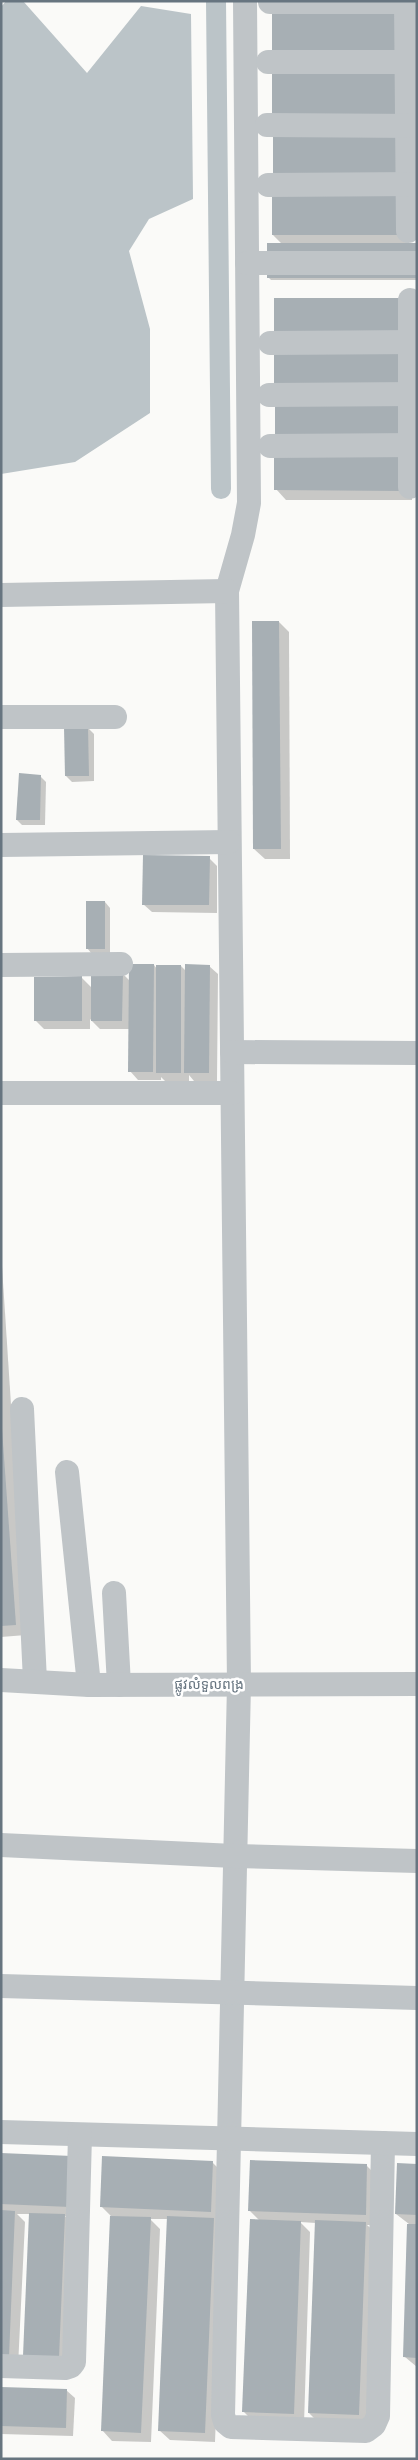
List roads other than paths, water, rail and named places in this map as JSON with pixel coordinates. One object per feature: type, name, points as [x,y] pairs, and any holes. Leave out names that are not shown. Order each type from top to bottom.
[{"type":"street","points":[[245,1],[249,503],[243,534],[226,591],[238,1684],[223,2415],[225,2422],[231,2427],[366,2431],[374,2425],[378,2416],[383,2143]]},
{"type":"street","points":[[406,1],[412,62],[412,184],[408,231]]},
{"type":"street","points":[[270,2],[417,2]]},
{"type":"street","points":[[268,62],[412,62]]},
{"type":"street","points":[[267,125],[412,126]]},
{"type":"street","points":[[268,185],[412,184]]},
{"type":"street","points":[[247,263],[417,263]]},
{"type":"street","points":[[410,300],[413,342],[413,446],[410,487]]},
{"type":"street","points":[[270,344],[413,342]]},
{"type":"street","points":[[269,395],[413,394]]},
{"type":"street","points":[[270,446],[413,446]]},
{"type":"street","points":[[1,595],[226,591]]},
{"type":"street","points":[[1,717],[115,717]]},
{"type":"street","points":[[1,845],[229,842]]},
{"type":"street","points":[[1,965],[121,964]]},
{"type":"street","points":[[232,1052],[417,1053]]},
{"type":"street","points":[[1,1093],[232,1093]]},
{"type":"street","points":[[22,1409],[35,1682]]},
{"type":"street","points":[[67,1472],[89,1685]]},
{"type":"street","points":[[114,1593],[119,1685]]},
{"type":"street","name":"ផ្លូវលំទួលពង្រ","points":[[1,1680],[89,1685],[417,1684]]},
{"type":"street","points":[[1,1845],[234,1856],[417,1860]]},
{"type":"street","points":[[1,1986],[417,1998]]},
{"type":"street","points":[[1,2132],[417,2144]]},
{"type":"street","points":[[1,2366],[65,2368],[72,2366],[74,2362],[80,2135]]},
{"type":"waterway","points":[[216,1],[221,489]]}]
